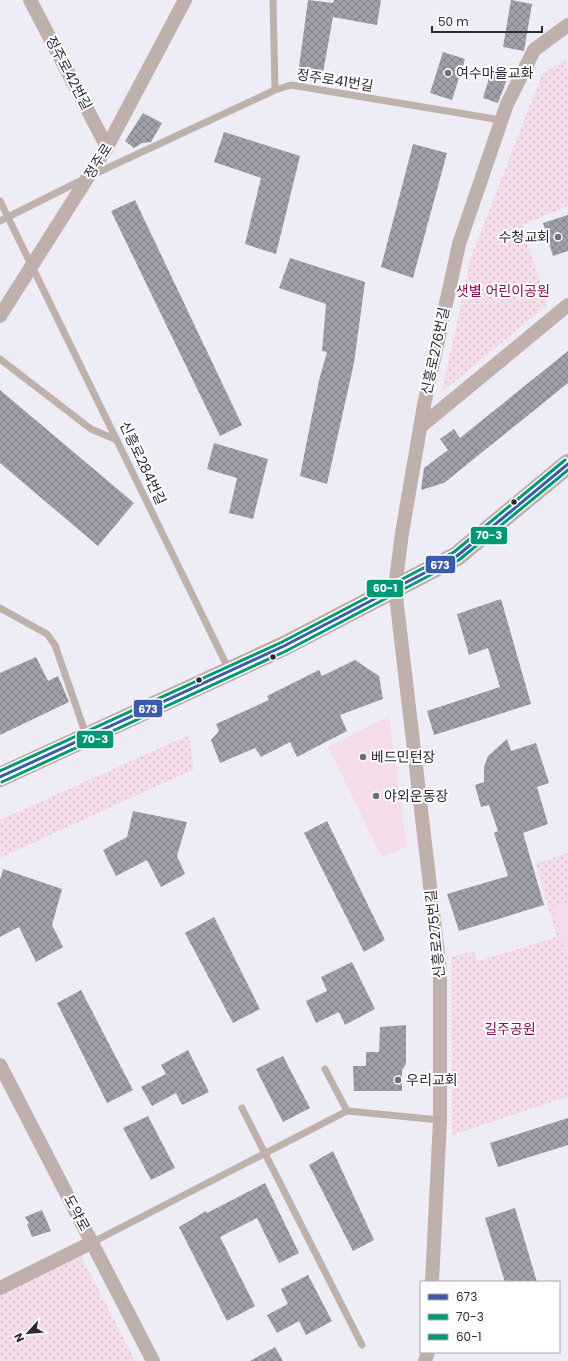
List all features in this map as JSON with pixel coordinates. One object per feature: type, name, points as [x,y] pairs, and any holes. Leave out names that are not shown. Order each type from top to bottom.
[{"type":"street","name":"정주로42번길","points":[[30,0],[107,147]]},
{"type":"street","name":"정주로","points":[[0,316],[107,147],[184,0]]},
{"type":"street","name":"신흥로276번길","points":[[395,588],[402,533],[420,428],[459,244],[507,104],[534,50],[568,25]]},
{"type":"street","points":[[420,428],[568,305]]},
{"type":"street","points":[[0,777],[230,672],[457,556],[568,464]]},
{"type":"street","name":"신흥로275번길","points":[[395,588],[440,971],[440,1120],[432,1281]]},
{"type":"street","name":"도약로","points":[[0,1065],[93,1242],[153,1361]]},
{"type":"street","points":[[0,1288],[93,1242]]},
{"type":"lane","points":[[273,0],[275,90]]},
{"type":"lane","name":"정주로41번길","points":[[0,221],[88,177],[275,90],[291,85],[501,120]]},
{"type":"lane","name":"신흥로284번길","points":[[0,201],[230,672]]},
{"type":"lane","points":[[0,359],[91,429],[117,440]]},
{"type":"lane","points":[[0,608],[47,634],[55,645],[86,737]]},
{"type":"lane","points":[[325,1068],[347,1112]]},
{"type":"lane","points":[[242,1108],[362,1345]]},
{"type":"lane","points":[[93,1242],[347,1112],[440,1120]]},
{"type":"green space","name":"샛별 어린이공원","points":[[565,59],[568,71],[568,206],[522,225],[547,305],[442,392],[471,257],[542,75]]},
{"type":"green space","name":"야외운동장","points":[[389,716],[407,846],[382,857],[328,747]]},
{"type":"green space","points":[[189,735],[194,769],[0,858],[0,820]]},
{"type":"green space","name":"길주공원","points":[[568,853],[568,1096],[452,1135],[451,957],[473,951],[478,961],[557,937],[536,864]]},
{"type":"green space","points":[[568,902],[568,957],[552,907]]},
{"type":"green space","points":[[80,1254],[135,1361],[0,1361],[0,1295]]},
{"type":"building","points":[[308,0],[333,3],[334,0],[381,0],[377,25],[333,17],[322,78],[298,74]]},
{"type":"building","points":[[511,0],[532,4],[524,51],[503,47]]},
{"type":"building","name":"여수마을교화","points":[[443,52],[465,59],[452,100],[430,93]]},
{"type":"building","points":[[492,68],[509,74],[498,103],[483,98]]},
{"type":"building","points":[[143,113],[162,123],[151,142],[142,143],[134,148],[125,141]]},
{"type":"building","points":[[224,132],[300,156],[276,254],[245,244],[261,178],[214,162]]},
{"type":"building","points":[[413,144],[447,153],[413,278],[381,267]]},
{"type":"building","points":[[135,200],[242,425],[220,436],[111,211]]},
{"type":"building","name":"수청교회","points":[[568,215],[568,251],[553,256],[543,223]]},
{"type":"building","points":[[290,258],[365,282],[354,363],[327,484],[300,476],[319,380],[327,352],[322,351],[326,304],[279,288]]},
{"type":"building","points":[[568,351],[568,383],[444,483],[421,490],[424,468],[448,450],[440,439],[454,429],[460,438]]},
{"type":"building","points":[[0,390],[134,503],[98,546],[0,463]]},
{"type":"building","points":[[214,443],[268,459],[253,519],[229,513],[237,478],[207,469]]},
{"type":"building","points":[[501,599],[531,704],[434,735],[427,711],[500,687],[488,648],[469,655],[457,614]]},
{"type":"building","points":[[36,657],[48,681],[58,676],[69,702],[0,735],[0,673]]},
{"type":"building","points":[[355,660],[379,676],[383,699],[340,715],[347,731],[297,757],[290,742],[261,757],[255,748],[220,763],[211,740],[219,731],[216,724],[269,700],[267,696],[319,670],[322,676]]},
{"type":"building","points":[[507,739],[511,751],[536,743],[549,783],[537,787],[548,824],[523,833],[544,905],[459,931],[447,894],[508,876],[494,833],[498,831],[489,805],[481,807],[475,785],[484,782],[484,767],[488,756]]},
{"type":"building","points":[[133,811],[187,822],[177,856],[185,874],[161,887],[147,860],[116,876],[103,850],[127,837]]},
{"type":"building","points":[[327,821],[385,940],[364,952],[304,833]]},
{"type":"building","points":[[3,869],[62,889],[52,925],[63,947],[36,962],[19,927],[0,937],[0,880]]},
{"type":"building","points":[[214,917],[260,1009],[233,1023],[185,933]]},
{"type":"building","points":[[352,962],[375,1009],[345,1025],[339,1012],[316,1023],[306,1001],[327,991],[321,977]]},
{"type":"building","points":[[81,990],[133,1090],[107,1103],[57,1003]]},
{"type":"building","points":[[406,1025],[406,1064],[402,1070],[402,1091],[354,1091],[353,1066],[366,1066],[366,1052],[379,1052],[380,1027]]},
{"type":"building","points":[[188,1050],[209,1092],[182,1105],[176,1093],[152,1106],[141,1087],[166,1074],[161,1065]]},
{"type":"building","points":[[283,1056],[310,1108],[283,1122],[256,1069]]},
{"type":"building","points":[[148,1116],[175,1168],[151,1180],[123,1128]]},
{"type":"building","points":[[568,1118],[568,1145],[498,1167],[490,1143]]},
{"type":"building","points":[[333,1151],[374,1240],[353,1251],[309,1165]]},
{"type":"building","points":[[265,1183],[299,1253],[279,1263],[257,1218],[220,1237],[255,1306],[227,1321],[179,1227],[206,1211],[207,1213]]},
{"type":"building","points":[[515,1208],[537,1281],[505,1281],[485,1218]]},
{"type":"building","points":[[42,1210],[51,1231],[32,1237],[27,1224],[29,1223],[25,1217]]},
{"type":"building","points":[[308,1275],[332,1321],[306,1335],[299,1321],[277,1333],[267,1315],[288,1304],[281,1289]]},
{"type":"building","points":[[275,1347],[283,1361],[250,1361]]},
{"type":"transit line","name":"60-1","points":[[0,771],[282,642],[454,552],[565,460]]},
{"type":"transit line","name":"673","points":[[0,777],[284,646],[457,556],[568,464]]},
{"type":"transit line","name":"70-3","points":[[2,782],[286,651],[459,560],[568,470]]},
{"type":"place","name":"여수마을교화","points":[[448,73]]},
{"type":"place","name":"수청교회","points":[[558,237]]},
{"type":"place","name":"베드민턴장","points":[[363,757]]},
{"type":"place","name":"야외운동장","points":[[376,796]]},
{"type":"place","name":"우리교회","points":[[398,1080]]}]
